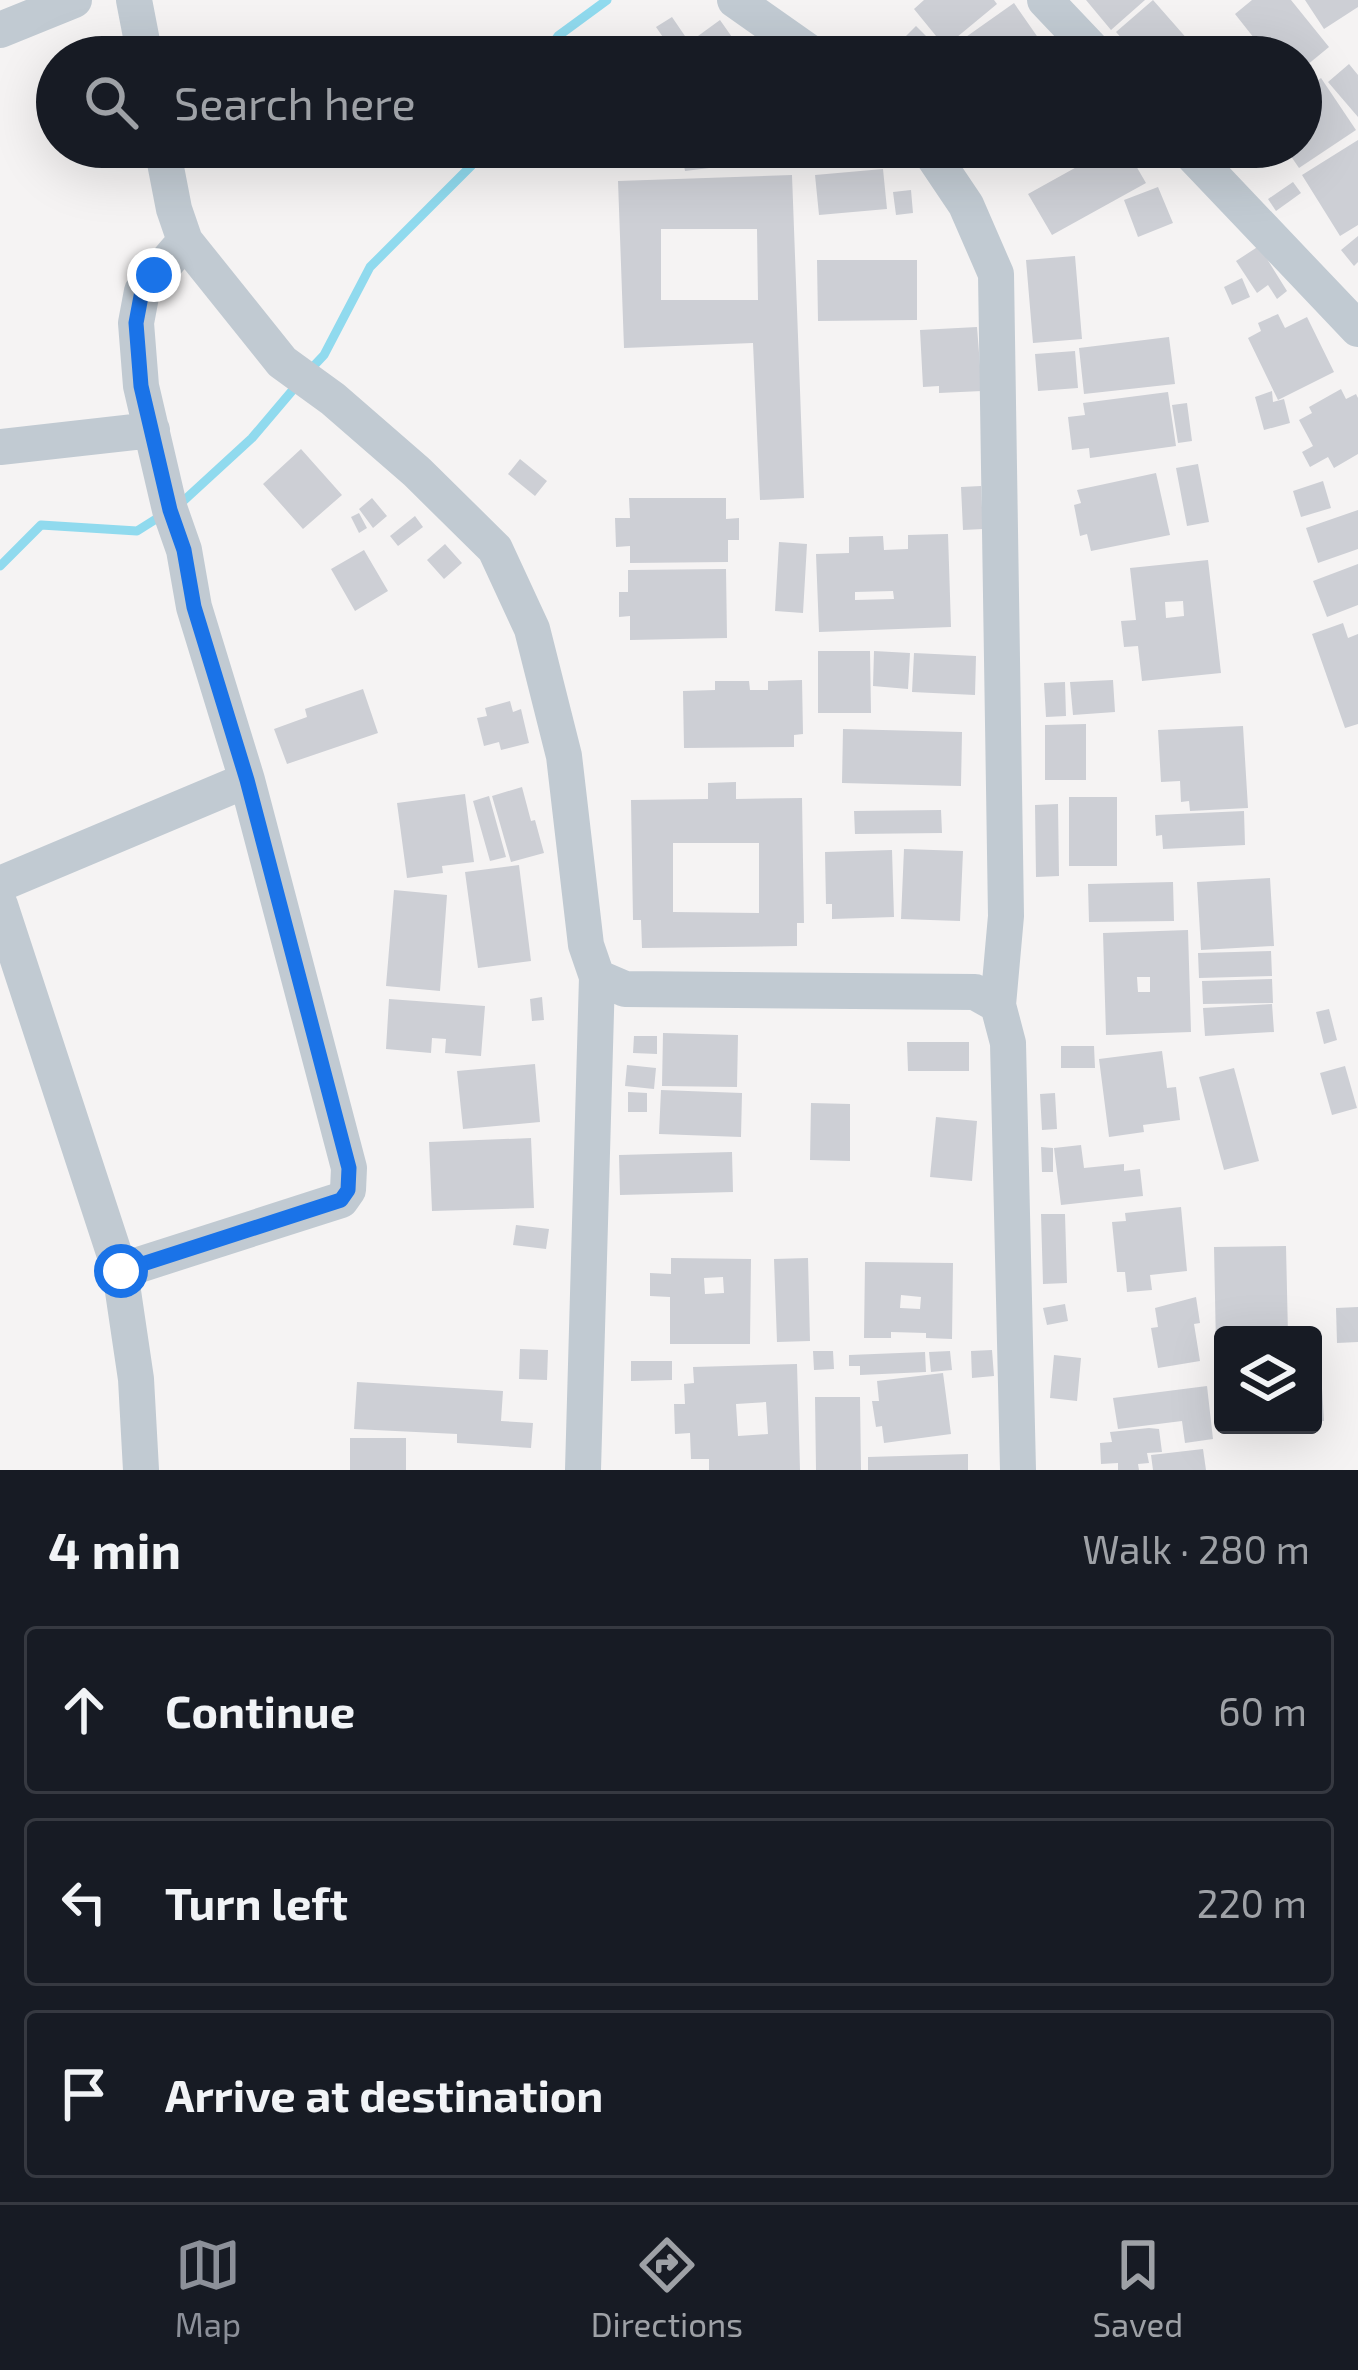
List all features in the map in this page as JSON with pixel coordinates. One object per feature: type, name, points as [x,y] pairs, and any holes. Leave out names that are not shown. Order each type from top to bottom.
[{"type":"street","points":[[0,30],[74,0]]},
{"type":"street","points":[[134,0],[141,36]]},
{"type":"street","points":[[734,0],[786,36]]},
{"type":"street","points":[[1045,0],[1079,36]]},
{"type":"street","points":[[166,168],[185,241],[283,362],[417,472],[495,549],[532,629],[564,756],[586,945],[597,977],[584,1470]]},
{"type":"street","points":[[942,168],[966,205],[996,274],[1006,916],[998,1005],[1008,1043],[1018,1470]]},
{"type":"street","points":[[1205,168],[1358,329]]},
{"type":"street","points":[[121,1271],[341,1200],[348,1190],[349,1168],[247,780],[194,607],[141,386],[136,323],[142,291],[185,241]]},
{"type":"street","points":[[0,447],[152,430]]},
{"type":"street","points":[[0,884],[247,780]]},
{"type":"street","points":[[0,905],[121,1271],[136,1378],[141,1470]]},
{"type":"street","points":[[597,977],[625,989],[974,992],[998,1005]]},
{"type":"building","points":[[924,0],[994,0],[997,4],[958,36],[936,36],[914,9]]},
{"type":"building","points":[[1086,0],[1145,0],[1111,30]]},
{"type":"building","points":[[1153,0],[1185,36],[1120,36],[1116,32]]},
{"type":"building","points":[[1252,0],[1291,0],[1320,36],[1252,36],[1235,14]]},
{"type":"building","points":[[1305,0],[1358,0],[1358,7],[1324,29]]},
{"type":"building","points":[[1014,3],[1037,36],[967,36]]},
{"type":"building","points":[[672,17],[685,36],[662,36],[656,27]]},
{"type":"building","points":[[720,20],[731,36],[698,36]]},
{"type":"building","points":[[916,26],[926,36],[906,36]]},
{"type":"building","points":[[1349,64],[1358,75],[1358,117],[1328,82]]},
{"type":"building","points":[[1322,79],[1356,130],[1322,153]]},
{"type":"building","points":[[1358,140],[1358,225],[1340,236],[1302,175],[1322,168],[1322,162]]},
{"type":"building","points":[[1075,168],[1137,168],[1146,183],[1052,235],[1028,194]]},
{"type":"building","points":[[883,169],[887,209],[819,215],[815,175]]},
{"type":"building","points":[[792,175],[804,498],[760,500],[753,343],[624,348],[618,181]],"holes":[[[661,229],[757,229],[758,300],[661,300]]]},
{"type":"building","points":[[1293,182],[1301,193],[1276,211],[1268,199]]},
{"type":"building","points":[[1158,187],[1173,223],[1138,237],[1124,200]]},
{"type":"building","points":[[911,190],[913,213],[896,215],[893,192]]},
{"type":"building","points":[[1358,236],[1358,262],[1354,266],[1341,250]]},
{"type":"building","points":[[1259,246],[1287,291],[1277,299],[1268,285],[1257,293],[1236,261]]},
{"type":"building","points":[[1075,256],[1082,339],[1033,343],[1026,260]]},
{"type":"building","points":[[817,260],[917,260],[917,320],[818,321]]},
{"type":"building","points":[[1242,278],[1250,297],[1232,305],[1224,287]]},
{"type":"building","points":[[1278,314],[1285,328],[1307,317],[1334,372],[1278,400],[1248,338],[1261,331],[1258,323]]},
{"type":"building","points":[[977,327],[982,391],[939,393],[939,386],[923,387],[920,330]]},
{"type":"building","points":[[1169,337],[1175,384],[1084,394],[1079,348]]},
{"type":"building","points":[[1075,351],[1078,388],[1038,391],[1035,354]]},
{"type":"building","points":[[1341,389],[1346,399],[1356,394],[1358,398],[1358,454],[1334,468],[1328,457],[1310,467],[1302,452],[1313,446],[1299,420],[1312,413],[1309,407]]},
{"type":"building","points":[[1272,391],[1273,402],[1284,399],[1290,423],[1264,430],[1255,397]]},
{"type":"building","points":[[1168,392],[1176,446],[1090,458],[1089,448],[1072,450],[1068,417],[1085,415],[1083,403]]},
{"type":"building","points":[[1187,403],[1192,441],[1178,443],[1172,405]]},
{"type":"building","points":[[301,449],[342,495],[303,529],[263,484]]},
{"type":"building","points":[[520,459],[547,481],[535,496],[508,474]]},
{"type":"building","points":[[1198,464],[1209,522],[1187,526],[1176,468]]},
{"type":"building","points":[[1156,473],[1170,535],[1091,551],[1087,534],[1080,536],[1074,505],[1081,503],[1077,490]]},
{"type":"building","points":[[1323,481],[1331,508],[1301,517],[1293,491]]},
{"type":"building","points":[[981,486],[983,529],[963,530],[961,487]]},
{"type":"building","points":[[372,498],[387,516],[373,528],[359,509]]},
{"type":"building","points":[[629,498],[726,498],[726,519],[739,518],[739,540],[728,540],[728,562],[630,563],[630,546],[616,547],[615,518],[630,518]]},
{"type":"building","points":[[1358,510],[1358,549],[1318,563],[1306,528]]},
{"type":"building","points":[[359,513],[367,528],[359,533],[351,517]]},
{"type":"building","points":[[415,516],[423,527],[398,546],[390,536]]},
{"type":"building","points":[[948,534],[951,627],[819,632],[816,554],[849,553],[849,537],[883,536],[884,550],[908,549],[908,535]],"holes":[[[893,591],[894,599],[855,600],[855,592]]]},
{"type":"building","points":[[779,542],[807,544],[803,613],[775,611]]},
{"type":"building","points":[[445,544],[462,563],[444,579],[427,560]]},
{"type":"building","points":[[364,550],[388,591],[355,611],[331,569]]},
{"type":"building","points":[[1208,560],[1221,673],[1142,681],[1138,646],[1124,647],[1121,621],[1136,620],[1130,568]],"holes":[[[1183,601],[1184,616],[1166,618],[1165,602]]]},
{"type":"building","points":[[1358,564],[1358,605],[1327,617],[1313,581]]},
{"type":"building","points":[[726,569],[727,638],[630,640],[630,616],[619,617],[619,592],[628,592],[628,570]]},
{"type":"building","points":[[1343,623],[1348,638],[1358,634],[1358,724],[1345,728],[1312,634]]},
{"type":"building","points":[[818,651],[870,651],[871,713],[818,713]]},
{"type":"building","points":[[874,651],[910,653],[908,689],[873,686]]},
{"type":"building","points":[[914,653],[976,656],[975,695],[912,692]]},
{"type":"building","points":[[802,680],[803,734],[794,735],[794,747],[684,748],[683,691],[715,690],[715,681],[749,681],[750,690],[768,690],[768,681]]},
{"type":"building","points":[[1113,680],[1115,712],[1073,715],[1070,682]]},
{"type":"building","points":[[1065,682],[1066,716],[1046,717],[1044,683]]},
{"type":"building","points":[[363,689],[378,733],[287,764],[274,729],[307,717],[305,709]]},
{"type":"building","points":[[510,701],[513,712],[521,709],[529,743],[501,750],[499,742],[484,746],[477,718],[487,716],[485,708]]},
{"type":"building","points":[[1086,724],[1086,780],[1045,780],[1045,725]]},
{"type":"building","points":[[1243,726],[1248,808],[1190,811],[1189,801],[1181,802],[1180,781],[1161,782],[1158,730]]},
{"type":"building","points":[[843,729],[962,732],[961,786],[842,783]]},
{"type":"building","points":[[736,782],[736,799],[802,798],[804,923],[797,923],[797,946],[642,948],[641,920],[633,920],[631,800],[708,799],[708,783]],"holes":[[[673,843],[759,843],[759,913],[673,912]]]},
{"type":"building","points":[[522,787],[544,853],[511,862],[492,796]]},
{"type":"building","points":[[465,794],[474,862],[407,878],[397,803]]},
{"type":"building","points":[[489,796],[506,857],[490,861],[473,801]]},
{"type":"building","points":[[1069,797],[1117,797],[1117,866],[1069,866]]},
{"type":"building","points":[[1058,804],[1059,876],[1036,877],[1035,805]]},
{"type":"building","points":[[941,810],[942,833],[855,834],[854,811]]},
{"type":"building","points":[[1244,811],[1245,845],[1163,849],[1162,835],[1156,836],[1155,815]]},
{"type":"building","points":[[904,849],[963,851],[960,921],[901,919]]},
{"type":"building","points":[[892,850],[894,917],[832,919],[832,904],[826,904],[825,852]]},
{"type":"building","points":[[519,865],[531,961],[478,968],[465,872]]},
{"type":"building","points":[[1270,878],[1274,946],[1201,950],[1197,882]]},
{"type":"building","points":[[1173,882],[1174,921],[1089,922],[1088,884]]},
{"type":"building","points":[[394,890],[447,895],[440,991],[386,986]]},
{"type":"building","points":[[1188,930],[1191,1032],[1106,1035],[1103,933]],"holes":[[[1137,977],[1150,977],[1150,992],[1138,992]]]},
{"type":"building","points":[[1271,951],[1272,976],[1199,978],[1198,953]]},
{"type":"building","points":[[1272,979],[1273,1003],[1203,1004],[1202,981]]},
{"type":"building","points":[[542,997],[544,1020],[532,1021],[530,999]]},
{"type":"building","points":[[389,999],[485,1006],[481,1056],[445,1053],[446,1039],[432,1038],[431,1053],[386,1049]]},
{"type":"building","points":[[1272,1004],[1274,1032],[1205,1036],[1203,1008]]},
{"type":"building","points":[[1329,1009],[1337,1040],[1324,1044],[1316,1012]]},
{"type":"building","points":[[663,1033],[738,1035],[737,1087],[662,1086]]},
{"type":"building","points":[[634,1036],[657,1036],[657,1054],[633,1053]]},
{"type":"building","points":[[907,1042],[969,1042],[969,1071],[908,1071]]},
{"type":"building","points":[[1061,1046],[1094,1046],[1095,1068],[1061,1068]]},
{"type":"building","points":[[1162,1051],[1167,1088],[1176,1087],[1180,1120],[1143,1125],[1144,1132],[1109,1137],[1099,1059]]},
{"type":"building","points":[[535,1064],[540,1122],[463,1129],[457,1071]]},
{"type":"building","points":[[627,1065],[656,1068],[654,1089],[625,1086]]},
{"type":"building","points":[[1345,1066],[1357,1108],[1332,1115],[1320,1073]]},
{"type":"building","points":[[1234,1068],[1259,1161],[1224,1170],[1199,1077]]},
{"type":"building","points":[[661,1090],[742,1093],[741,1137],[659,1134]]},
{"type":"building","points":[[628,1092],[647,1093],[647,1112],[628,1112]]},
{"type":"building","points":[[1055,1093],[1057,1129],[1042,1130],[1040,1094]]},
{"type":"building","points":[[811,1103],[850,1104],[850,1161],[810,1160]]},
{"type":"building","points":[[936,1117],[977,1121],[972,1181],[930,1177]]},
{"type":"building","points":[[531,1138],[534,1208],[432,1211],[429,1142]]},
{"type":"building","points":[[1081,1145],[1084,1168],[1124,1164],[1124,1171],[1140,1169],[1143,1196],[1061,1205],[1054,1148]]},
{"type":"building","points":[[1041,1147],[1053,1148],[1053,1172],[1042,1172]]},
{"type":"building","points":[[732,1152],[733,1192],[620,1195],[619,1155]]},
{"type":"building","points":[[1181,1207],[1187,1271],[1150,1275],[1152,1290],[1127,1292],[1125,1272],[1117,1272],[1112,1222],[1126,1221],[1125,1213]]},
{"type":"building","points":[[1041,1214],[1065,1214],[1067,1283],[1043,1284]]},
{"type":"building","points":[[516,1225],[549,1229],[546,1249],[513,1245]]},
{"type":"building","points":[[1286,1246],[1288,1326],[1216,1326],[1214,1247]]},
{"type":"building","points":[[671,1258],[751,1259],[750,1344],[670,1344],[670,1297],[650,1296],[650,1273],[671,1274]],"holes":[[[723,1277],[724,1293],[705,1294],[704,1278]]]},
{"type":"building","points":[[808,1258],[810,1341],[777,1342],[774,1259]]},
{"type":"building","points":[[865,1262],[953,1263],[952,1339],[891,1332],[891,1338],[864,1338]],"holes":[[[901,1295],[921,1297],[920,1309],[900,1308]]]},
{"type":"building","points":[[1196,1297],[1200,1323],[1194,1324],[1200,1361],[1158,1368],[1151,1328],[1158,1327],[1155,1308]]},
{"type":"building","points":[[1065,1304],[1068,1321],[1047,1325],[1043,1308]]},
{"type":"building","points":[[1358,1307],[1358,1342],[1337,1343],[1336,1308]]},
{"type":"building","points":[[520,1349],[548,1350],[547,1380],[519,1379]]},
{"type":"building","points":[[992,1350],[994,1376],[972,1378],[971,1351]]},
{"type":"building","points":[[813,1351],[833,1351],[834,1369],[814,1370]]},
{"type":"building","points":[[950,1351],[952,1370],[931,1372],[929,1352]]},
{"type":"building","points":[[925,1352],[926,1372],[860,1375],[860,1366],[849,1366],[849,1355]]},
{"type":"building","points":[[1054,1355],[1081,1358],[1077,1401],[1050,1398]]},
{"type":"building","points":[[631,1361],[672,1361],[672,1380],[631,1381]]},
{"type":"building","points":[[797,1364],[800,1470],[709,1470],[709,1459],[691,1459],[690,1433],[675,1434],[674,1404],[685,1404],[684,1384],[694,1383],[693,1367]],"holes":[[[766,1402],[768,1434],[738,1436],[736,1404]]]},
{"type":"building","points":[[943,1373],[951,1434],[884,1443],[872,1401],[879,1401],[877,1381]]},
{"type":"building","points":[[357,1382],[503,1391],[501,1421],[533,1423],[531,1448],[457,1443],[457,1434],[354,1429]]},
{"type":"building","points":[[1207,1386],[1213,1439],[1185,1443],[1182,1421],[1118,1429],[1113,1398]]},
{"type":"building","points":[[815,1397],[860,1397],[861,1470],[816,1470]]},
{"type":"building","points":[[1159,1429],[1162,1452],[1147,1453],[1149,1463],[1138,1464],[1139,1470],[1118,1470],[1118,1463],[1101,1464],[1100,1443],[1112,1442],[1110,1432]]},
{"type":"building","points":[[350,1438],[406,1438],[406,1470],[350,1470]]},
{"type":"building","points":[[1203,1449],[1206,1470],[1153,1470],[1151,1455]]},
{"type":"building","points":[[968,1454],[968,1470],[868,1470],[868,1457]]},
{"type":"waterway","points":[[558,36],[607,0]]},
{"type":"waterway","points":[[308,372],[324,355],[370,267],[469,168]]},
{"type":"waterway","points":[[179,505],[252,438],[297,385]]},
{"type":"waterway","points":[[0,566],[41,525],[137,531],[164,514]]},
{"type":"route","points":[[121,1271],[341,1200],[348,1190],[349,1168],[247,780],[194,607],[141,386],[136,323],[142,291],[154,275]]}]
